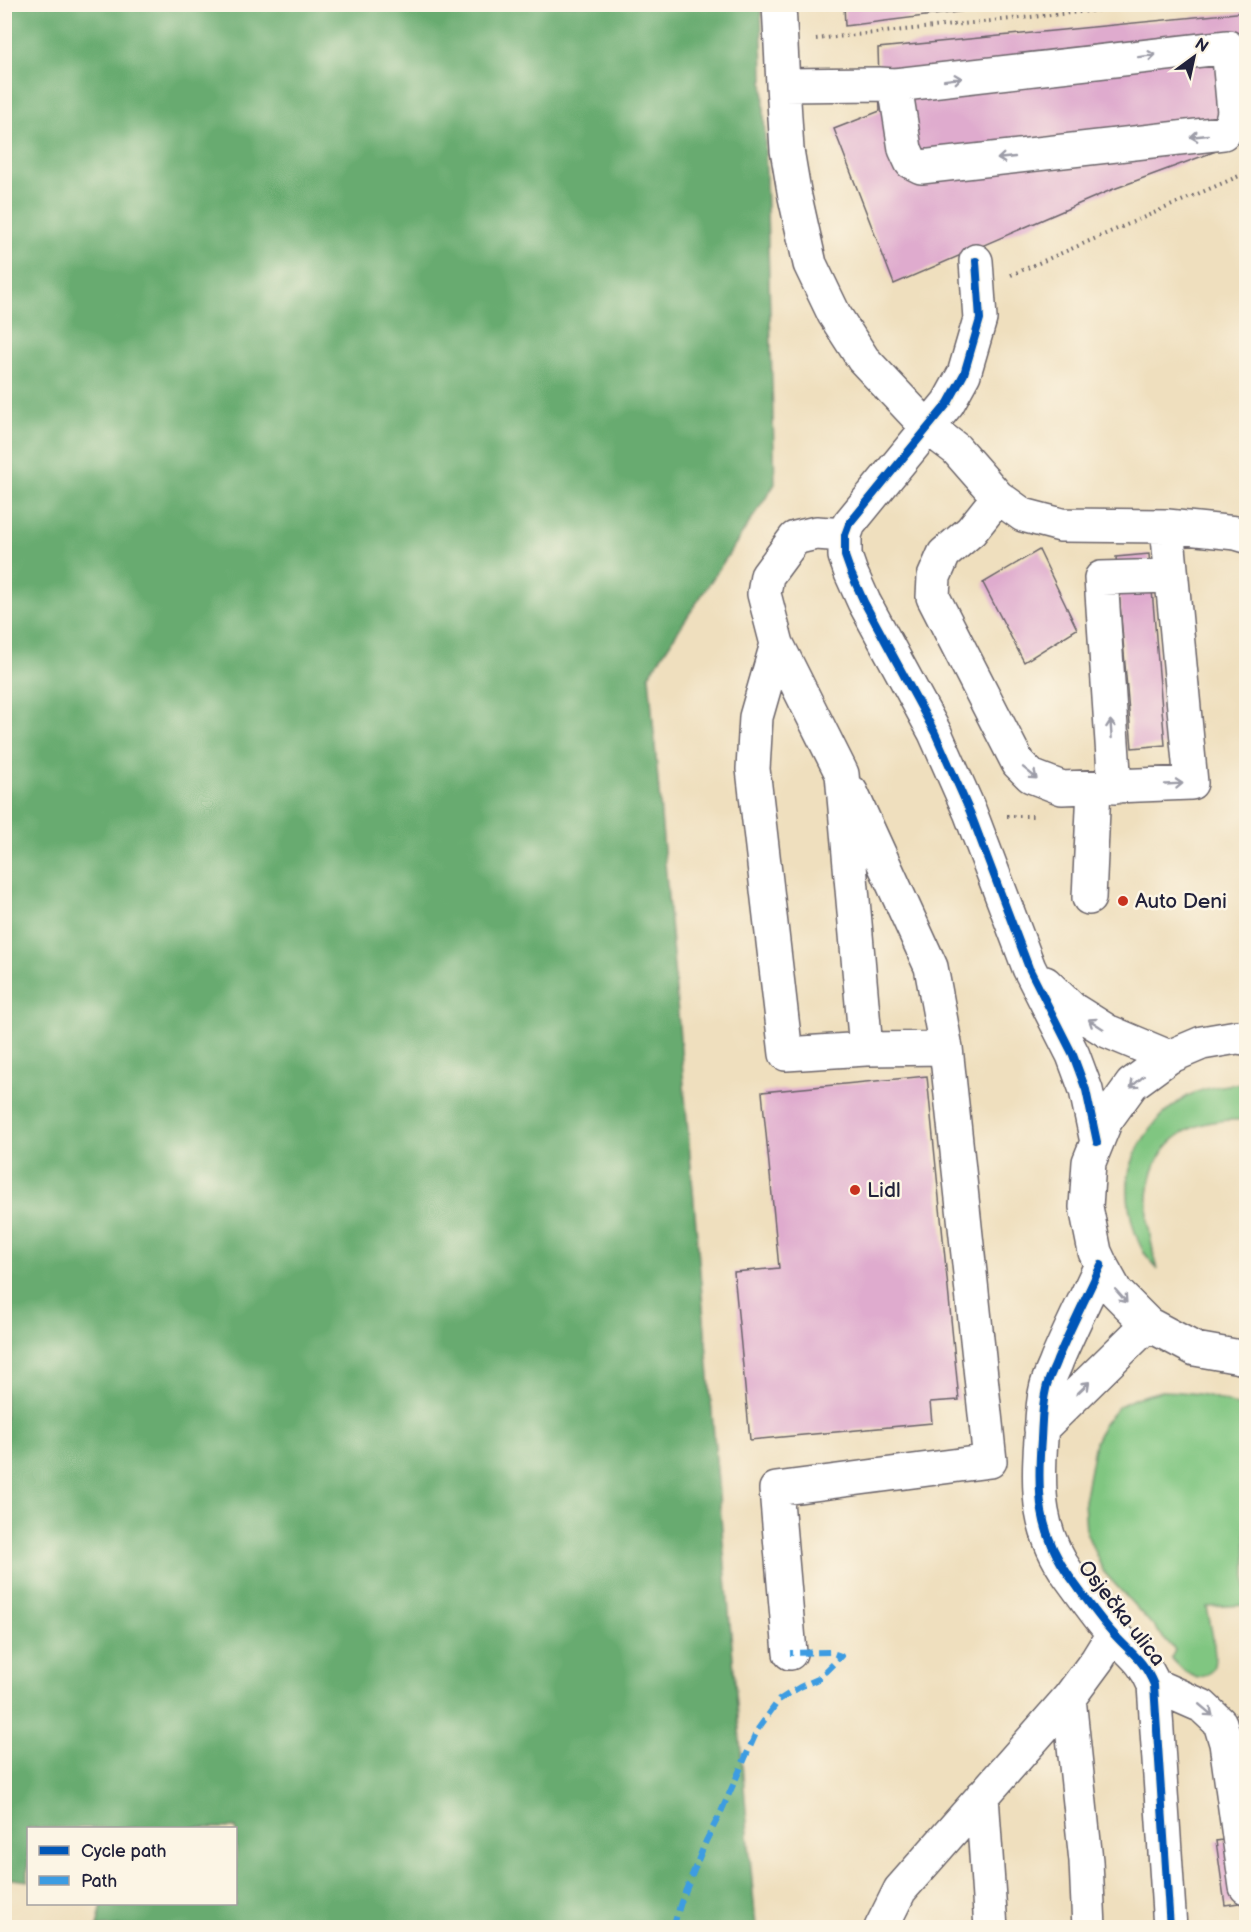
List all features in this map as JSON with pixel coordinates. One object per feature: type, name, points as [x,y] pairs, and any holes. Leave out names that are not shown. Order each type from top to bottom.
[{"type":"street","points":[[779,4],[787,150],[810,264],[834,314],[863,359],[927,426],[956,449],[998,497],[1023,515],[1060,525],[1167,526],[1246,536]]},
{"type":"street","points":[[783,85],[895,85],[1237,46],[1234,112],[1231,125],[1223,133],[921,167],[911,162],[905,149],[895,85]]},
{"type":"street","points":[[976,261],[980,319],[964,374],[948,403],[849,524],[845,535],[846,556],[860,592],[935,733],[970,812],[1029,968],[1073,1055],[1086,1090],[1097,1142]]},
{"type":"street","points":[[998,497],[971,531],[944,554],[934,577],[933,597],[1018,763],[1031,776],[1062,788],[1191,783],[1167,526]]},
{"type":"street","points":[[790,1653],[776,1489],[990,1461],[946,1048],[931,967],[842,774],[777,644],[764,594],[767,576],[795,538],[816,533],[845,535]]},
{"type":"street","points":[[1089,898],[1105,788],[1101,578],[1172,576]]},
{"type":"street","points":[[777,644],[756,717],[753,769],[786,1054],[866,1049],[946,1048]]},
{"type":"street","points":[[842,774],[866,1049]]},
{"type":"street","points":[[1029,968],[1072,1009],[1107,1031],[1169,1057]]},
{"type":"street","points":[[1246,1038],[1237,1037],[1202,1043],[1169,1057],[1132,1084],[1106,1120],[1089,1162],[1086,1208],[1095,1252],[1101,1264],[1116,1292],[1148,1324],[1195,1350],[1246,1358]]},
{"type":"street","name":"Osječka ulica","points":[[1101,1264],[1046,1387],[1042,1407],[1038,1468],[1039,1498],[1055,1554],[1113,1634],[1139,1658],[1154,1684],[1170,1928]]},
{"type":"street","points":[[1041,1429],[1148,1324]]},
{"type":"street","points":[[881,1928],[900,1890],[1069,1698],[1113,1634]]},
{"type":"street","points":[[1154,1684],[1202,1706],[1220,1723],[1226,1743],[1246,1887]]},
{"type":"street","points":[[1069,1698],[1086,1861],[1089,1928]]},
{"type":"street","points":[[982,1796],[991,1928]]},
{"type":"street","points":[[900,1890],[902,1928]]},
{"type":"path","points":[[806,40],[1158,4]]},
{"type":"path","points":[[1002,279],[1246,173]]},
{"type":"green space","points":[[5,4],[761,5],[775,484],[649,675],[756,1927],[97,1927],[102,1905],[237,1905],[237,1827],[27,1827],[27,1881],[5,1878]]},
{"type":"green space","points":[[1246,1083],[1246,1120],[1213,1122],[1188,1130],[1169,1145],[1156,1163],[1149,1186],[1148,1212],[1151,1240],[1158,1269],[1143,1251],[1132,1221],[1128,1186],[1135,1155],[1153,1125],[1178,1102],[1202,1090]]},
{"type":"green space","points":[[1161,1391],[1205,1395],[1246,1410],[1246,1605],[1207,1607],[1215,1663],[1210,1672],[1197,1678],[1185,1672],[1171,1658],[1175,1650],[1103,1571],[1086,1532],[1084,1501],[1095,1442],[1103,1425],[1119,1406],[1136,1398]]},
{"type":"building","points":[[844,5],[1005,5],[1005,6],[845,26]]},
{"type":"building","points":[[1246,12],[1246,140],[1111,190],[894,284],[834,129],[880,111],[878,48]]},
{"type":"building","points":[[1039,550],[1077,629],[1024,662],[983,583]]},
{"type":"building","points":[[1149,554],[1165,745],[1132,748],[1116,557]]},
{"type":"building","name":"Lidl","points":[[927,1076],[959,1400],[930,1402],[932,1423],[750,1440],[734,1272],[779,1268],[762,1092]]},
{"type":"building","points":[[1246,1837],[1246,1902],[1225,1905],[1216,1841]]},
{"type":"marked path","points":[[673,1928],[706,1841],[758,1729],[779,1700],[818,1679],[841,1656],[830,1652],[790,1653]]},
{"type":"cycle path","points":[[976,261],[980,319],[964,374],[948,403],[849,524],[845,535],[845,556],[864,602],[935,733],[970,812],[1029,968],[1073,1055],[1086,1090],[1097,1142]]},
{"type":"cycle path","points":[[1101,1265],[1047,1385],[1042,1420],[1040,1494],[1046,1528],[1059,1561],[1101,1619],[1140,1662],[1154,1685],[1170,1928]]},
{"type":"place","name":"Auto Deni","points":[[1123,901]]},
{"type":"place","name":"Lidl","points":[[855,1190]]}]
